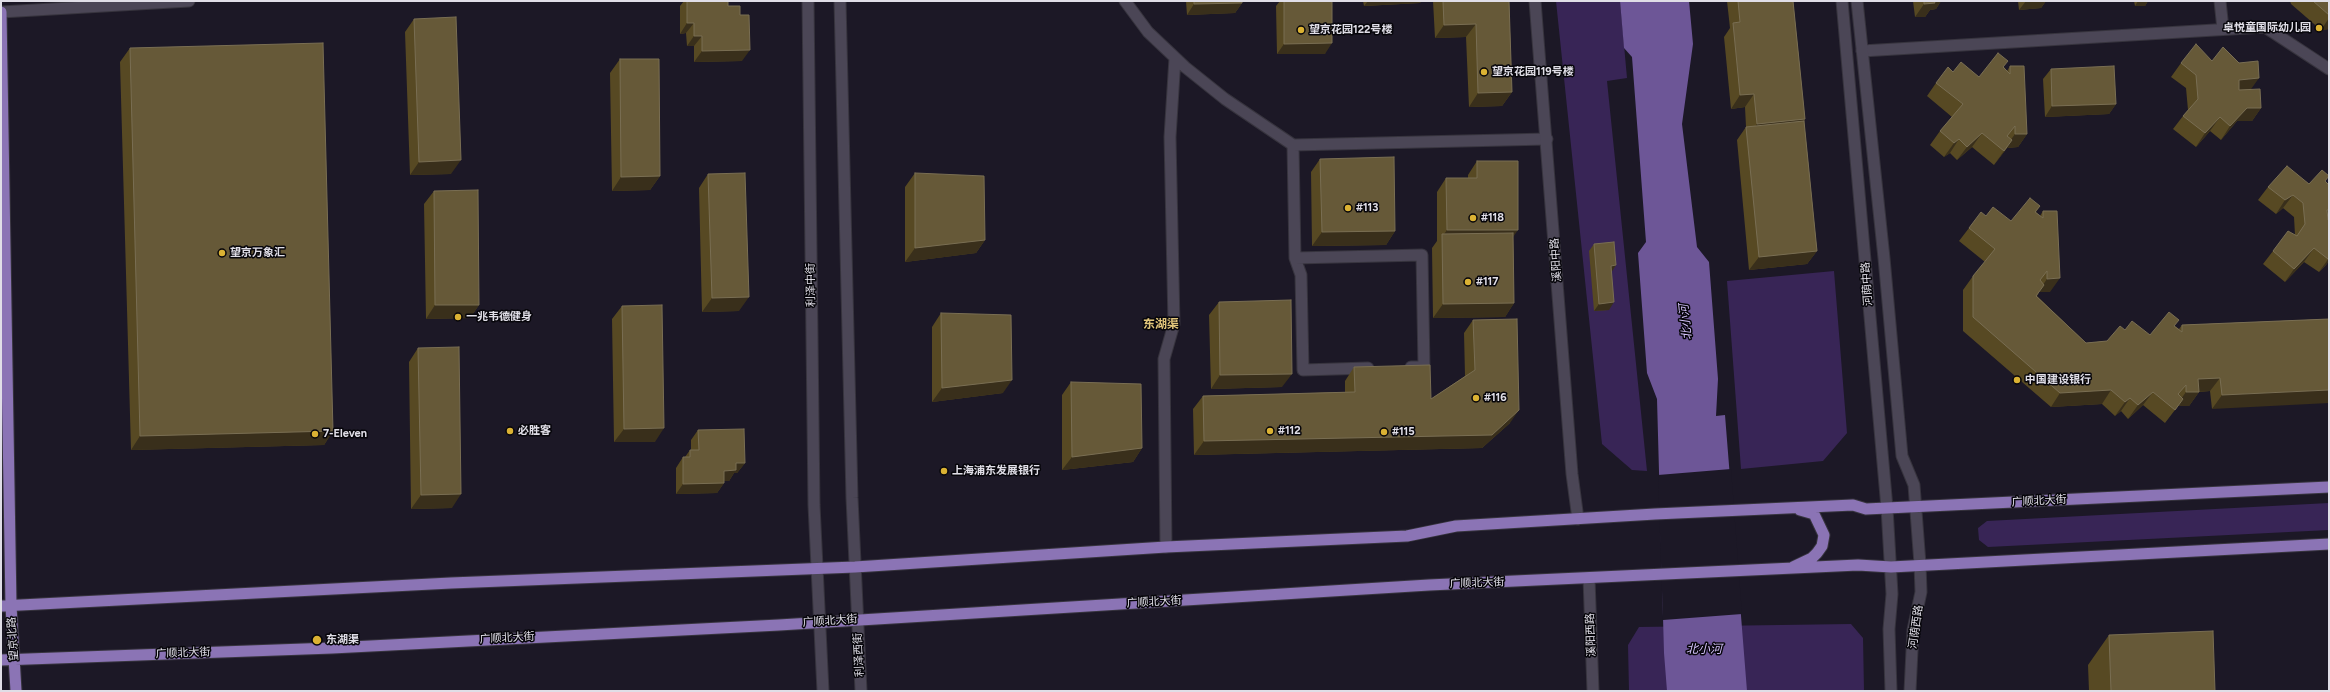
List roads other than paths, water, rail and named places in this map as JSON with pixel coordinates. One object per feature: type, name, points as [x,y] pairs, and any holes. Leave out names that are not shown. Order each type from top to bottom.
[{"type":"main road","name":"望京北路","points":[[1,12],[6,606],[15,659],[16,691]]},
{"type":"main road","name":"广顺北大街","points":[[1578,519],[1786,508],[1853,506],[1866,509],[1916,507],[2329,487]]},
{"type":"main road","points":[[1786,508],[1814,514],[1824,535],[1822,546],[1812,558],[1789,569]]},
{"type":"main road","points":[[6,606],[451,583],[855,567],[1166,548],[1407,536],[1456,526],[1578,519]]},
{"type":"main road","points":[[1789,569],[1858,565],[1891,567],[1920,564],[2329,544]]},
{"type":"main road","name":"广顺北大街","points":[[1,660],[332,648],[858,620],[1429,585],[1659,576],[1789,569]]},
{"type":"street","points":[[1,12],[189,1]]},
{"type":"street","name":"利泽中街","points":[[808,1],[810,280],[819,622]]},
{"type":"street","points":[[840,1],[855,567]]},
{"type":"street","points":[[1125,1],[1148,32],[1175,58],[1225,99],[1293,145],[1547,139]]},
{"type":"street","name":"溪阳中路","points":[[1535,1],[1547,139],[1572,474],[1578,519]]},
{"type":"street","name":"河荫中路","points":[[1842,1],[1891,567]]},
{"type":"street","name":"河荫中路","points":[[1857,1],[1902,456],[1914,485],[1920,564]]},
{"type":"street","points":[[2220,1],[2223,29]]},
{"type":"street","points":[[1862,50],[2265,27],[2329,69]]},
{"type":"street","points":[[1166,548],[1164,359],[1174,324],[1170,137],[1175,58]]},
{"type":"street","points":[[1293,145],[1295,258],[1301,275],[1302,370],[1378,368]]},
{"type":"street","points":[[1295,258],[1422,255],[1424,367],[1401,368]]},
{"type":"street","name":"河荫西路","points":[[1910,691],[1913,630],[1921,592],[1920,564]]},
{"type":"street","name":"利泽西街","points":[[855,567],[861,691]]},
{"type":"street","points":[[1891,567],[1889,629],[1891,691]]},
{"type":"street","name":"溪阳西路","points":[[1589,578],[1593,691]]},
{"type":"street","points":[[819,622],[823,691]]},
{"type":"water","name":"北小河","points":[[1620,1],[1689,1],[1693,44],[1682,124],[1697,247],[1709,262],[1718,379],[1716,416],[1725,415],[1747,691],[1667,691],[1664,653],[1657,399],[1647,373],[1638,253],[1646,242],[1632,57],[1624,48]]},
{"type":"place","name":"卓悦童国际幼儿园","points":[[2319,28]]},
{"type":"place","name":"望京花园122号楼","points":[[1301,30]]},
{"type":"place","name":"望京花园119号楼","points":[[1484,72]]},
{"type":"place","name":"#113","points":[[1348,208]]},
{"type":"place","name":"#118","points":[[1473,218]]},
{"type":"place","name":"望京万象汇","points":[[222,253]]},
{"type":"place","name":"#117","points":[[1468,282]]},
{"type":"place","name":"一兆韦德健身","points":[[458,317]]},
{"type":"place","name":"中国建设银行","points":[[2017,380]]},
{"type":"place","name":"#116","points":[[1476,398]]},
{"type":"place","name":"必胜客","points":[[510,431]]},
{"type":"place","name":"#112","points":[[1270,431]]},
{"type":"place","name":"#115","points":[[1384,432]]},
{"type":"place","name":"7-Eleven","points":[[315,434]]},
{"type":"place","name":"上海浦东发展银行","points":[[944,471]]},
{"type":"place","name":"东湖渠","points":[[317,640]]},
{"type":"district","name":"东湖渠","points":[[1161,324]]}]
